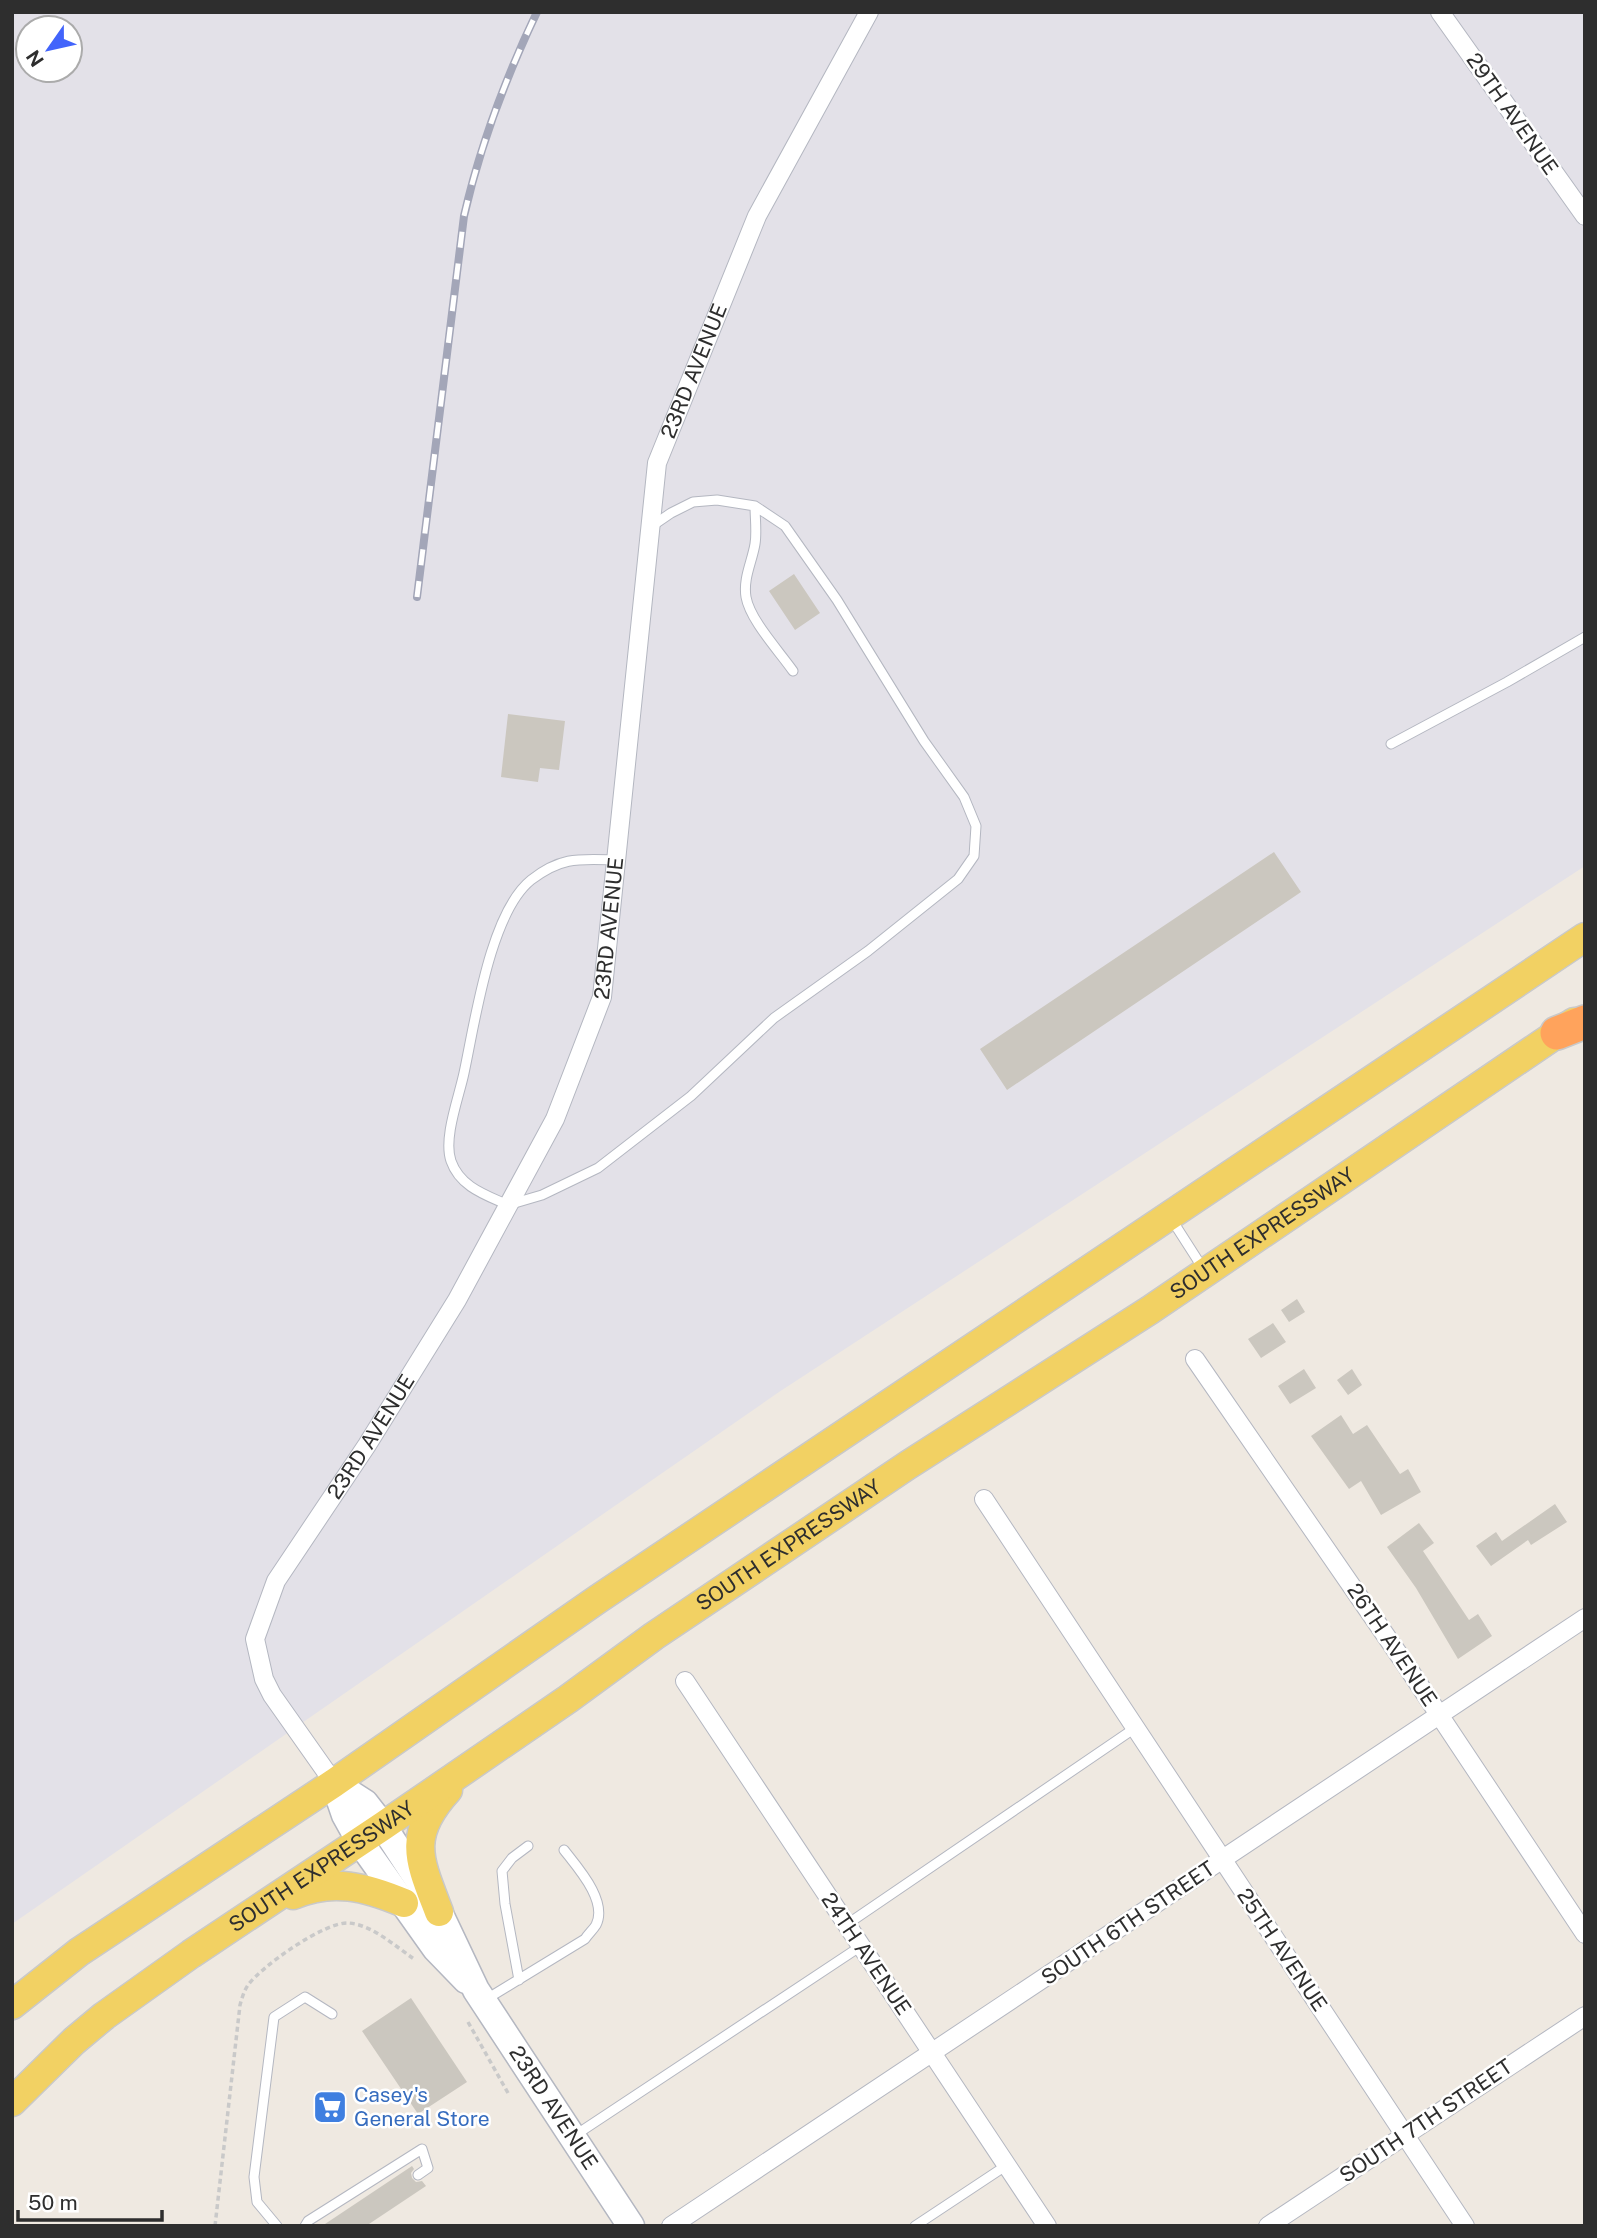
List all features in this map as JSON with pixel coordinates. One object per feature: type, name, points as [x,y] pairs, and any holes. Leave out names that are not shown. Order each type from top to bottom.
[{"type":"main road","points":[[12,2005],[79,1952],[334,1783],[597,1599],[1585,937]]},
{"type":"main road","name":"SOUTH EXPRESSWAY","points":[[12,2102],[74,2041],[104,2016],[252,1913],[568,1699],[654,1636],[908,1465],[1205,1272],[1571,1028],[1585,1015]]},
{"type":"main road","points":[[439,1912],[420,1858],[419,1838],[439,1800],[467,1768]]},
{"type":"main road","name":"23RD AVENUE","points":[[334,1783],[365,1803],[439,1912],[456,1942],[475,2002]]},
{"type":"main road","name":"23RD AVENUE","points":[[334,1783],[345,1815],[360,1842],[573,2137],[631,2226]]},
{"type":"main road","points":[[252,1913],[307,1889],[335,1884],[375,1891],[404,1903]]},
{"type":"street","name":"23RD AVENUE","points":[[334,1783],[272,1695],[264,1679],[255,1639],[276,1581],[367,1446],[457,1300],[555,1119],[602,997],[657,463],[757,216],[869,12]]},
{"type":"street","name":"29TH AVENUE","points":[[1440,12],[1585,216]]},
{"type":"street","name":"26TH AVENUE","points":[[1195,1359],[1439,1715],[1585,1934]]},
{"type":"street","name":"25TH AVENUE","points":[[984,1499],[1465,2226]]},
{"type":"street","name":"SOUTH 6TH STREET","points":[[671,2226],[1585,1618]]},
{"type":"street","name":"24TH AVENUE","points":[[685,1681],[1047,2226]]},
{"type":"street","name":"SOUTH 7TH STREET","points":[[1268,2226],[1585,2016]]},
{"type":"lane","points":[[616,860],[570,859],[530,881],[518,893],[501,926],[482,981],[452,1126],[451,1160],[458,1175],[471,1187],[508,1205],[542,1195],[598,1168],[691,1096],[774,1018],[868,951],[958,879],[974,856],[975,826],[964,797],[924,741],[813,563],[785,526],[755,506],[717,500],[694,502],[650,527]]},
{"type":"lane","points":[[755,506],[755,544],[749,563],[747,600],[754,616],[793,671]]},
{"type":"lane","points":[[1391,744],[1585,637]]},
{"type":"lane","points":[[1169,1216],[1205,1272]]},
{"type":"lane","points":[[846,1925],[1135,1728]]},
{"type":"lane","points":[[519,1980],[505,1904],[502,1871],[512,1858],[528,1846]]},
{"type":"lane","points":[[475,2002],[519,1980],[585,1939],[596,1924],[599,1912],[594,1893],[564,1850]]},
{"type":"lane","points":[[573,2137],[861,1946]]},
{"type":"lane","points":[[277,2226],[257,2202],[254,2177],[274,2017],[306,1997],[332,2014]]},
{"type":"lane","points":[[305,2226],[308,2221],[422,2149],[428,2168],[418,2175]]},
{"type":"lane","points":[[915,2226],[1007,2165]]},
{"type":"path","points":[[215,2226],[240,2005],[249,1984],[269,1966],[312,1936],[346,1923],[372,1931],[420,1963]]},
{"type":"path","points":[[475,2002],[508,2093]]},
{"type":"shaded area","points":[[12,12],[1583,12],[1585,866],[779,1392],[12,1924]]},
{"type":"building","points":[[794,574],[820,613],[795,630],[769,591]]},
{"type":"building","points":[[508,714],[565,721],[559,770],[540,768],[538,782],[501,777]]},
{"type":"building","points":[[1274,852],[1301,892],[1007,1090],[980,1049]]},
{"type":"building","points":[[1297,1299],[1305,1312],[1289,1322],[1281,1310]]},
{"type":"building","points":[[1273,1323],[1286,1342],[1261,1358],[1248,1339]]},
{"type":"building","points":[[1304,1369],[1316,1388],[1290,1404],[1278,1386]]},
{"type":"building","points":[[1352,1369],[1362,1385],[1348,1395],[1337,1380]]},
{"type":"building","points":[[1341,1415],[1353,1434],[1367,1425],[1400,1474],[1408,1469],[1421,1492],[1381,1515],[1361,1481],[1349,1489],[1311,1436]]},
{"type":"building","points":[[1555,1504],[1567,1522],[1531,1545],[1528,1540],[1491,1566],[1476,1546],[1496,1532],[1502,1541]]},
{"type":"building","points":[[1419,1523],[1434,1543],[1423,1551],[1469,1620],[1478,1614],[1492,1636],[1458,1659],[1416,1588],[1387,1547]]},
{"type":"building","name":"Casey's General Store","points":[[411,1998],[467,2082],[418,2114],[362,2031]]},
{"type":"building","points":[[412,2166],[412,2178],[416,2182],[422,2181],[426,2186],[366,2226],[322,2226]]},
{"type":"railway","points":[[417,597],[464,216],[495,112],[537,12]]},
{"type":"place","name":"Casey's General Store","points":[[330,2107]]}]
